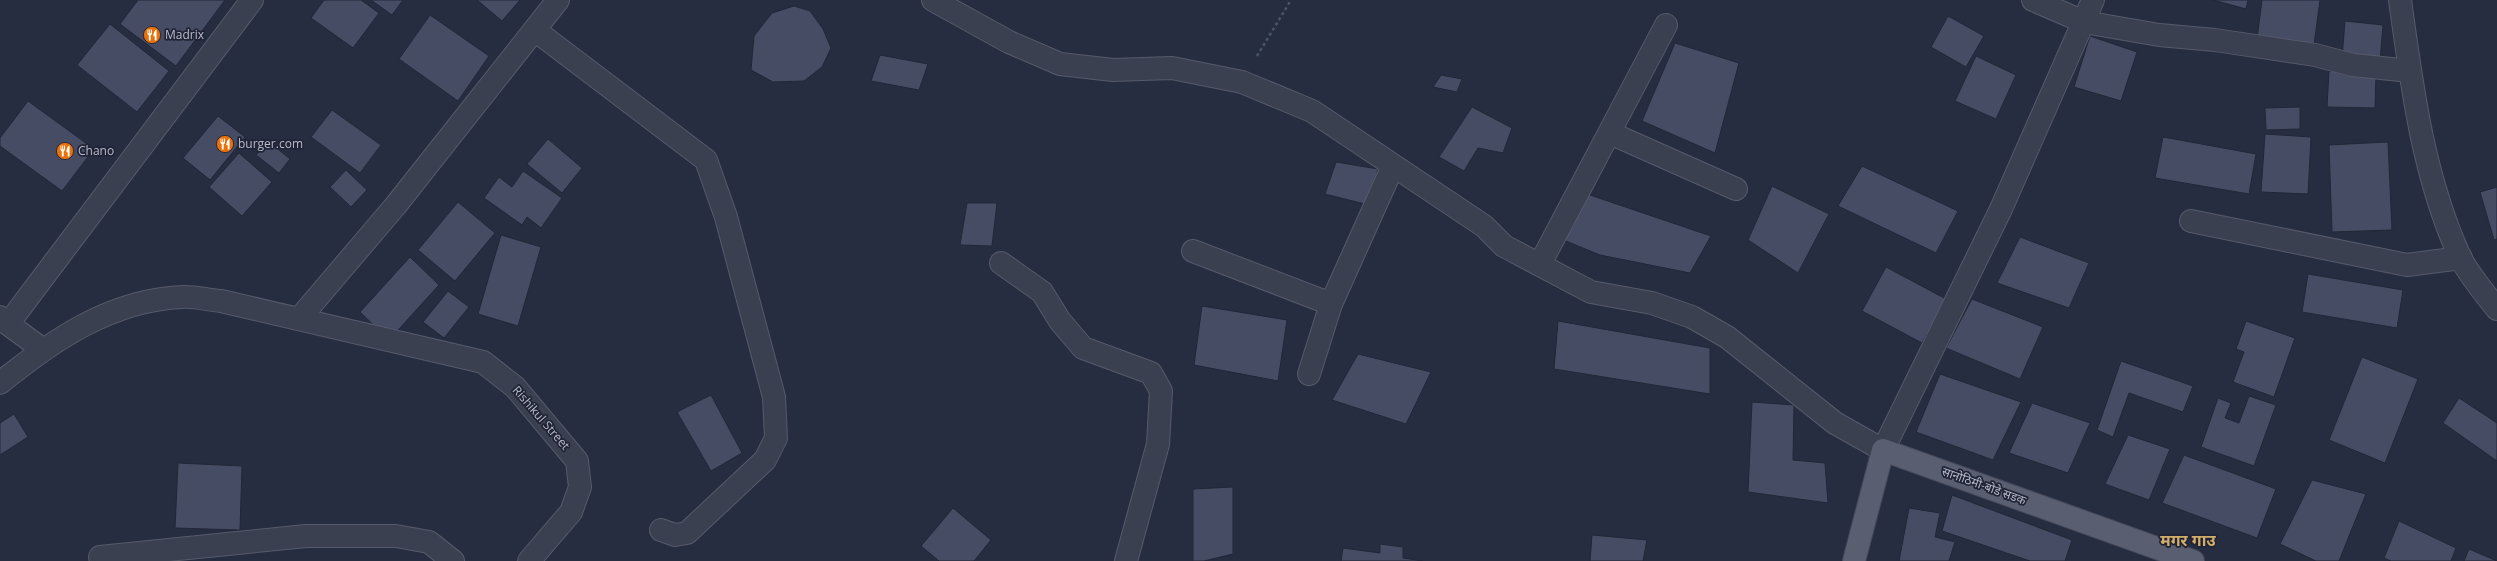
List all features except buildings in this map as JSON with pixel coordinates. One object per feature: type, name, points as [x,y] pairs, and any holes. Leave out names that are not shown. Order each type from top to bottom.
[{"type":"main road","points":[[1854,561],[1883,450]]},
{"type":"main road","name":"सानोठिमी-बोडे सडक","points":[[1883,450],[2193,561]]},
{"type":"street","points":[[42,349],[4,321],[252,0]]},
{"type":"street","points":[[299,319],[391,211],[536,31],[558,0]]},
{"type":"street","points":[[932,0],[1009,42],[1060,64],[1113,70],[1172,68],[1242,82],[1312,111],[1484,226],[1504,246],[1591,292],[1652,303],[1692,317],[1727,337],[1835,423],[1883,450],[2001,209],[2093,0]]},
{"type":"street","points":[[2033,0],[2084,22],[2159,35],[2215,40],[2315,54],[2353,65],[2410,71]]},
{"type":"street","points":[[2400,0],[2419,124],[2434,188],[2461,258],[2497,309]]},
{"type":"street","points":[[1540,264],[1666,25]]},
{"type":"street","points":[[536,31],[706,160],[726,217],[774,397],[776,438],[765,460],[687,533],[676,535],[661,530]]},
{"type":"street","points":[[1610,133],[1736,189]]},
{"type":"street","points":[[1309,374],[1331,304],[1393,166]]},
{"type":"street","points":[[2191,221],[2407,265],[2461,258]]},
{"type":"street","points":[[1193,251],[1331,304]]},
{"type":"street","points":[[1001,263],[1042,292],[1060,321],[1083,348],[1151,373],[1161,390],[1158,444],[1126,561]]},
{"type":"street","name":"Rishikul Street","points":[[0,383],[42,349],[94,318],[146,300],[183,297],[221,301],[483,362],[515,387],[577,461],[580,487],[571,512],[529,561]]},
{"type":"street","points":[[100,557],[306,536],[396,536],[429,542],[453,561]]},
{"type":"path","points":[[1242,82],[1290,0]]},
{"type":"place","name":"Madrix","points":[[152,35]]},
{"type":"place","name":"burger.com","points":[[225,144]]},
{"type":"place","name":"Chano","points":[[65,151]]},
{"type":"district","name":"मगर गाउ","points":[[2188,540]]}]
